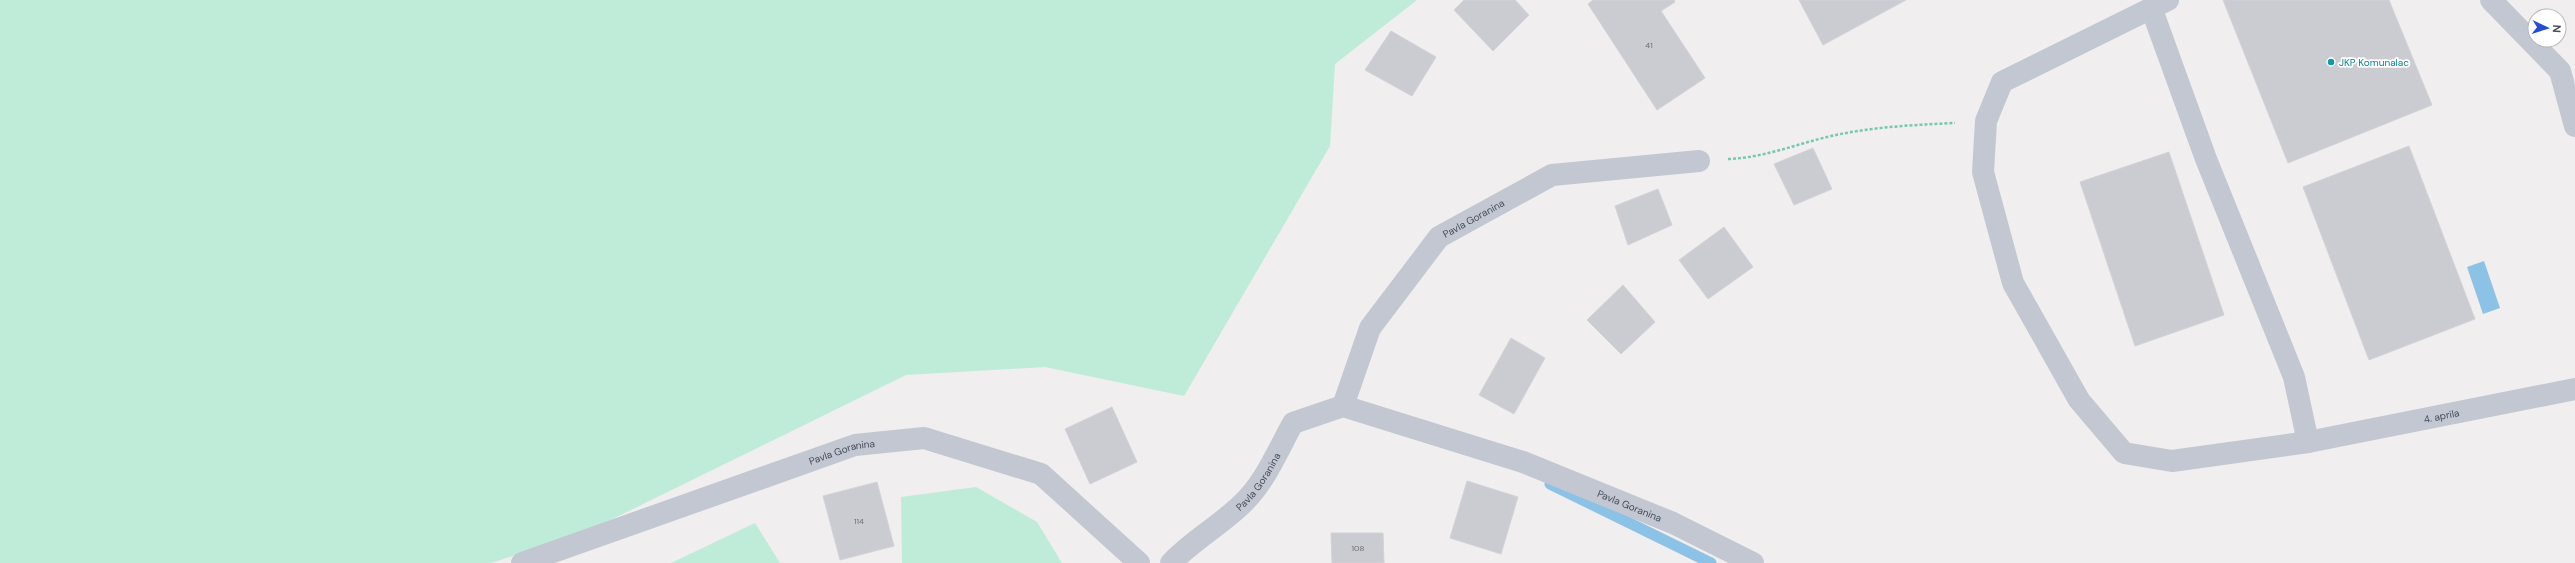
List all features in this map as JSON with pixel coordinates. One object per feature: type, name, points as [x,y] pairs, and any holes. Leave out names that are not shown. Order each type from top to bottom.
[{"type":"street","points":[[2492,0],[2567,67],[2575,126]]},
{"type":"street","points":[[2160,5],[2206,159],[2294,377],[2308,442]]},
{"type":"street","name":"4. aprila","points":[[2160,5],[2002,82],[1986,121],[1983,172],[2013,283],[2079,400],[2124,453],[2172,461],[2308,442],[2575,389]]},
{"type":"street","name":"Pavla Goranina","points":[[1342,406],[1370,328],[1439,237],[1552,175],[1699,161]]},
{"type":"street","name":"Pavla Goranina","points":[[1171,563],[1187,546],[1212,530],[1242,504],[1260,482],[1294,422],[1342,406],[1523,462],[1673,523],[1753,563]]},
{"type":"street","name":"Pavla Goranina","points":[[522,563],[855,445],[924,438],[1041,474],[1139,563]]},
{"type":"path","points":[[1699,161],[1750,158],[1828,137],[1902,125],[1986,121]]},
{"type":"green space","points":[[0,0],[1417,0],[1335,64],[1330,146],[1184,396],[1045,367],[906,375],[584,533],[491,563],[0,563]]},
{"type":"green space","points":[[976,487],[1037,522],[1062,563],[902,563],[901,497]]},
{"type":"green space","points":[[755,523],[780,563],[671,563]]},
{"type":"water","points":[[2484,261],[2500,308],[2483,314],[2467,267]]},
{"type":"building","points":[[1464,0],[1515,0],[1529,15],[1493,51],[1454,10]]},
{"type":"building","points":[[1593,0],[1674,0],[1675,2],[1661,11],[1705,78],[1657,110],[1588,4]]},
{"type":"building","points":[[1799,0],[1906,0],[1823,45]]},
{"type":"building","name":"JKP Komunalac","points":[[2223,0],[2389,0],[2432,105],[2288,163]]},
{"type":"building","points":[[1391,31],[1436,57],[1412,96],[1365,70]]},
{"type":"building","points":[[2409,146],[2475,319],[2369,360],[2303,187]]},
{"type":"building","points":[[1813,148],[1832,189],[1794,205],[1774,164]]},
{"type":"building","points":[[2169,152],[2224,315],[2135,346],[2080,182]]},
{"type":"building","points":[[1658,189],[1672,225],[1628,245],[1615,206]]},
{"type":"building","points":[[1724,227],[1753,267],[1708,299],[1679,260]]},
{"type":"building","points":[[1623,285],[1655,322],[1621,354],[1587,320]]},
{"type":"building","points":[[1511,338],[1545,358],[1514,414],[1479,395]]},
{"type":"building","points":[[1112,407],[1137,462],[1090,484],[1065,429]]},
{"type":"building","points":[[1467,481],[1518,497],[1501,554],[1450,538]]},
{"type":"building","points":[[877,482],[894,546],[840,560],[823,496]]},
{"type":"building","points":[[1331,533],[1383,533],[1384,563],[1332,563]]},
{"type":"waterway","points":[[1550,484],[1711,563]]},
{"type":"place","name":"JKP Komunalac","points":[[2331,62]]}]
